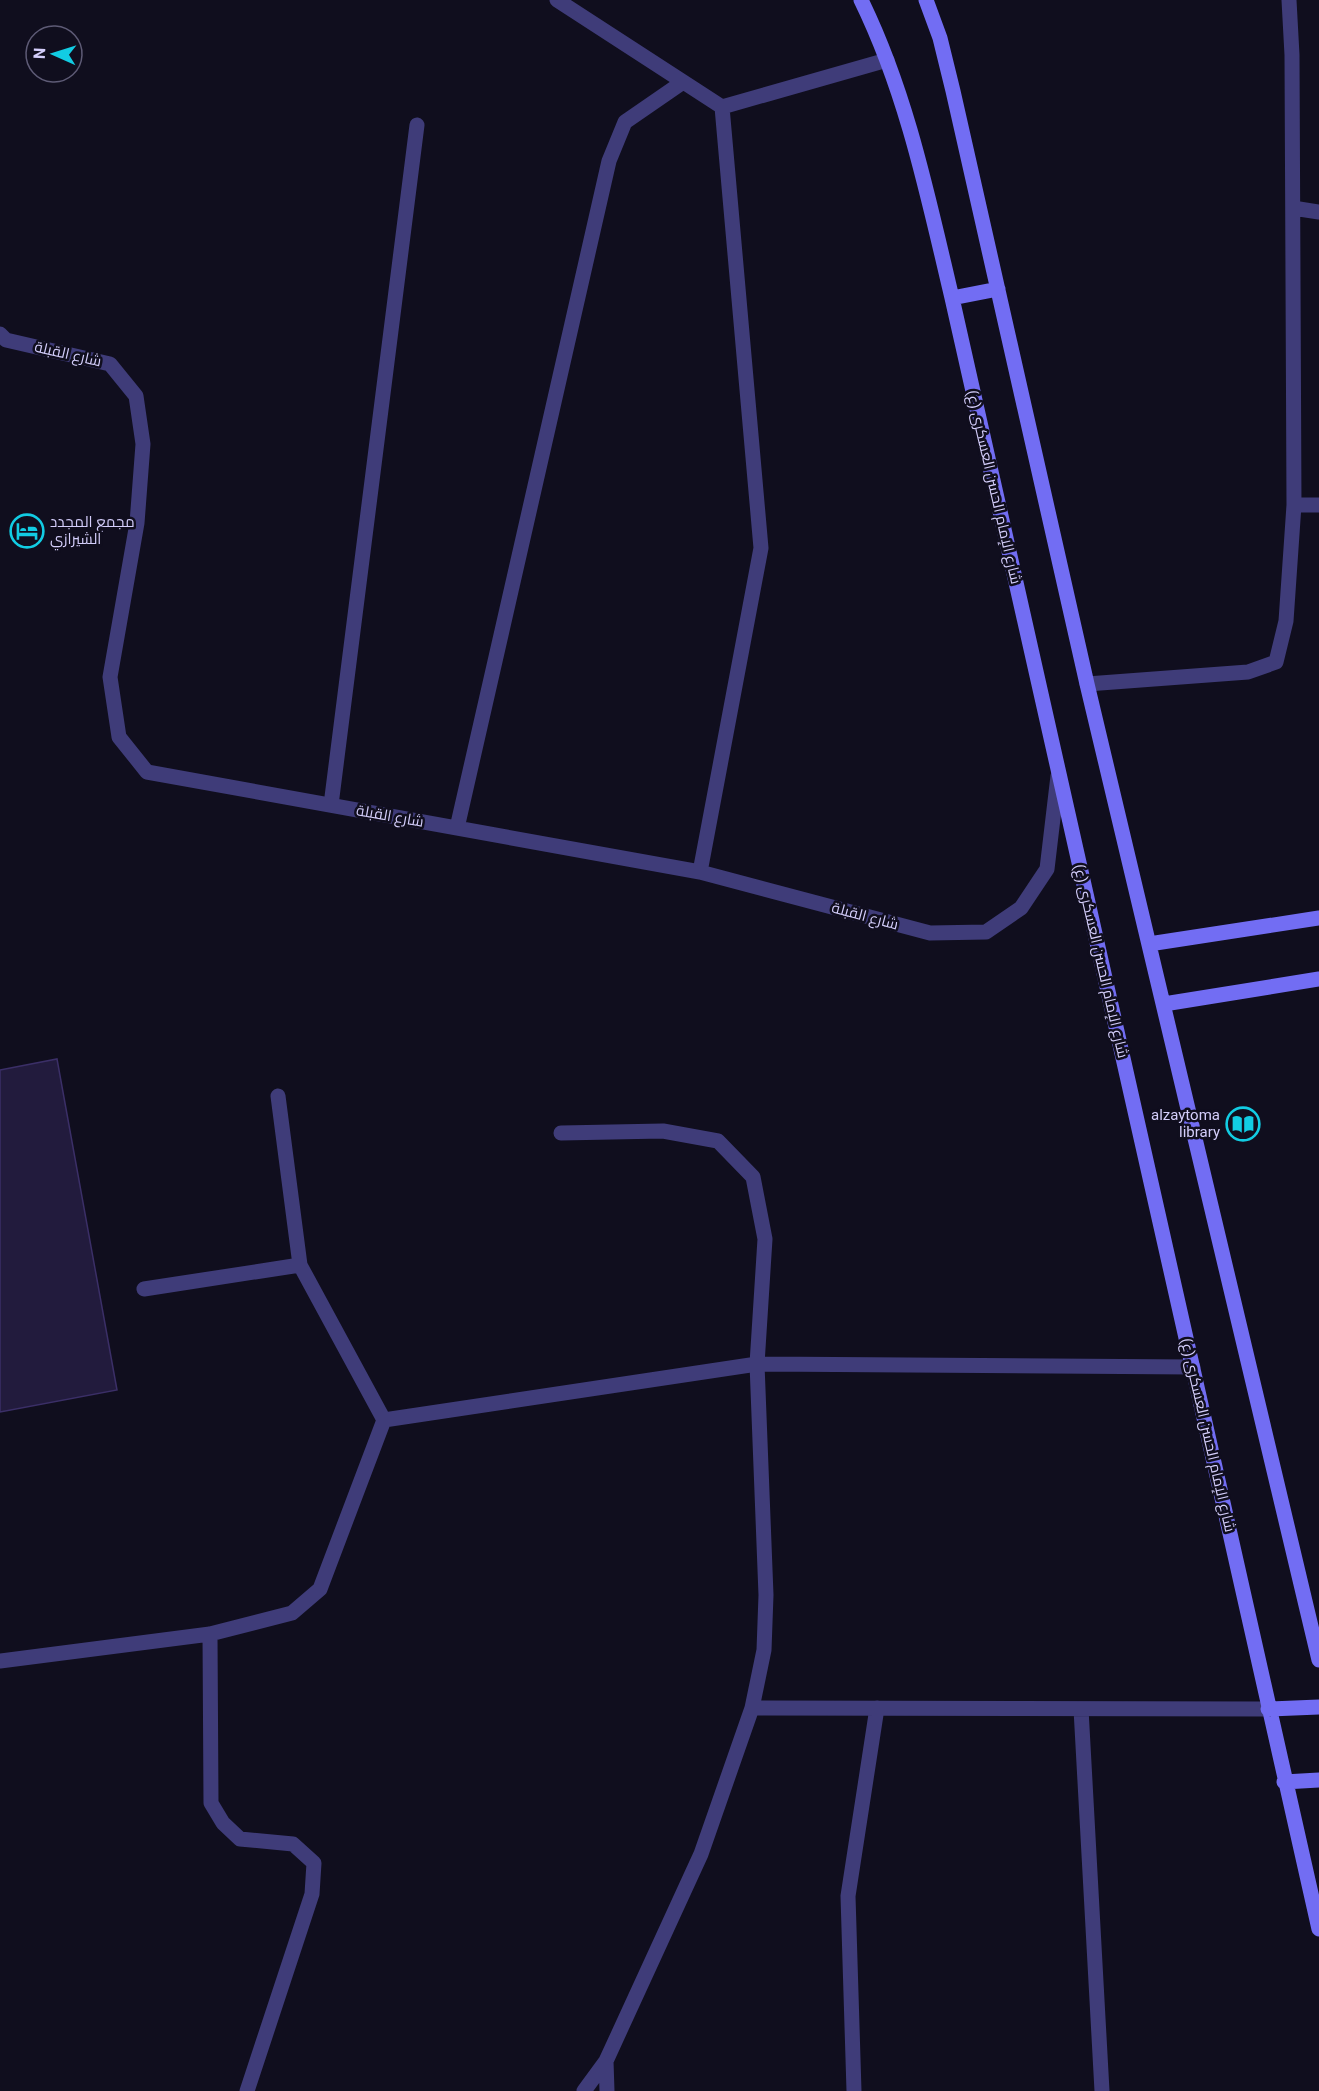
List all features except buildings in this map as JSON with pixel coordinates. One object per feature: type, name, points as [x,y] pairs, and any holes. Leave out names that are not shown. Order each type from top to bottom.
[{"type":"main road","name":"شارع الإمام الحسن العسکری (ع)","points":[[861,0],[887,60],[918,159],[952,298],[1284,1782],[1319,1929]]},
{"type":"main road","points":[[926,0],[942,48],[1087,684],[1319,1660]]},
{"type":"main road","points":[[952,298],[998,289]]},
{"type":"main road","points":[[1149,944],[1319,918]]},
{"type":"main road","points":[[1164,1004],[1319,979]]},
{"type":"main road","points":[[1269,1708],[1319,1707]]},
{"type":"main road","points":[[1284,1782],[1319,1780]]},
{"type":"street","points":[[557,0],[723,107],[887,60]]},
{"type":"street","points":[[1087,684],[1248,672],[1276,662],[1286,621],[1294,505],[1292,55],[1289,0]]},
{"type":"street","points":[[457,828],[609,161],[625,122],[683,81]]},
{"type":"street","points":[[700,872],[761,548],[723,107]]},
{"type":"street","points":[[331,805],[417,125]]},
{"type":"street","points":[[1293,208],[1319,212]]},
{"type":"street","name":"شارع القبلة","points":[[0,334],[6,340],[111,364],[136,396],[143,444],[137,523],[110,677],[120,737],[147,772],[700,872],[930,933],[986,932],[1021,908],[1047,869],[1058,776]]},
{"type":"street","points":[[1294,505],[1319,505]]},
{"type":"street","points":[[0,1660],[210,1634],[292,1613],[320,1589],[384,1420],[300,1265],[278,1096]]},
{"type":"street","points":[[561,1133],[663,1131],[718,1141],[753,1177],[765,1239],[758,1364],[766,1595],[764,1650],[752,1708],[701,1854],[606,2061],[584,2091]]},
{"type":"street","points":[[144,1289],[300,1265]]},
{"type":"street","points":[[384,1420],[758,1364],[1193,1367]]},
{"type":"street","points":[[210,1634],[211,1803],[224,1823],[240,1839],[293,1844],[314,1863],[312,1894],[247,2091]]},
{"type":"street","points":[[752,1708],[1269,1708]]},
{"type":"street","points":[[854,2091],[848,1896],[877,1708]]},
{"type":"street","points":[[1081,1708],[1102,2091]]},
{"type":"street","points":[[606,2061],[607,2091]]},
{"type":"place","name":"مجمع المجدد الشيرازي","points":[[27,531]]},
{"type":"place","name":"alzaytoma library","points":[[1243,1124]]}]
